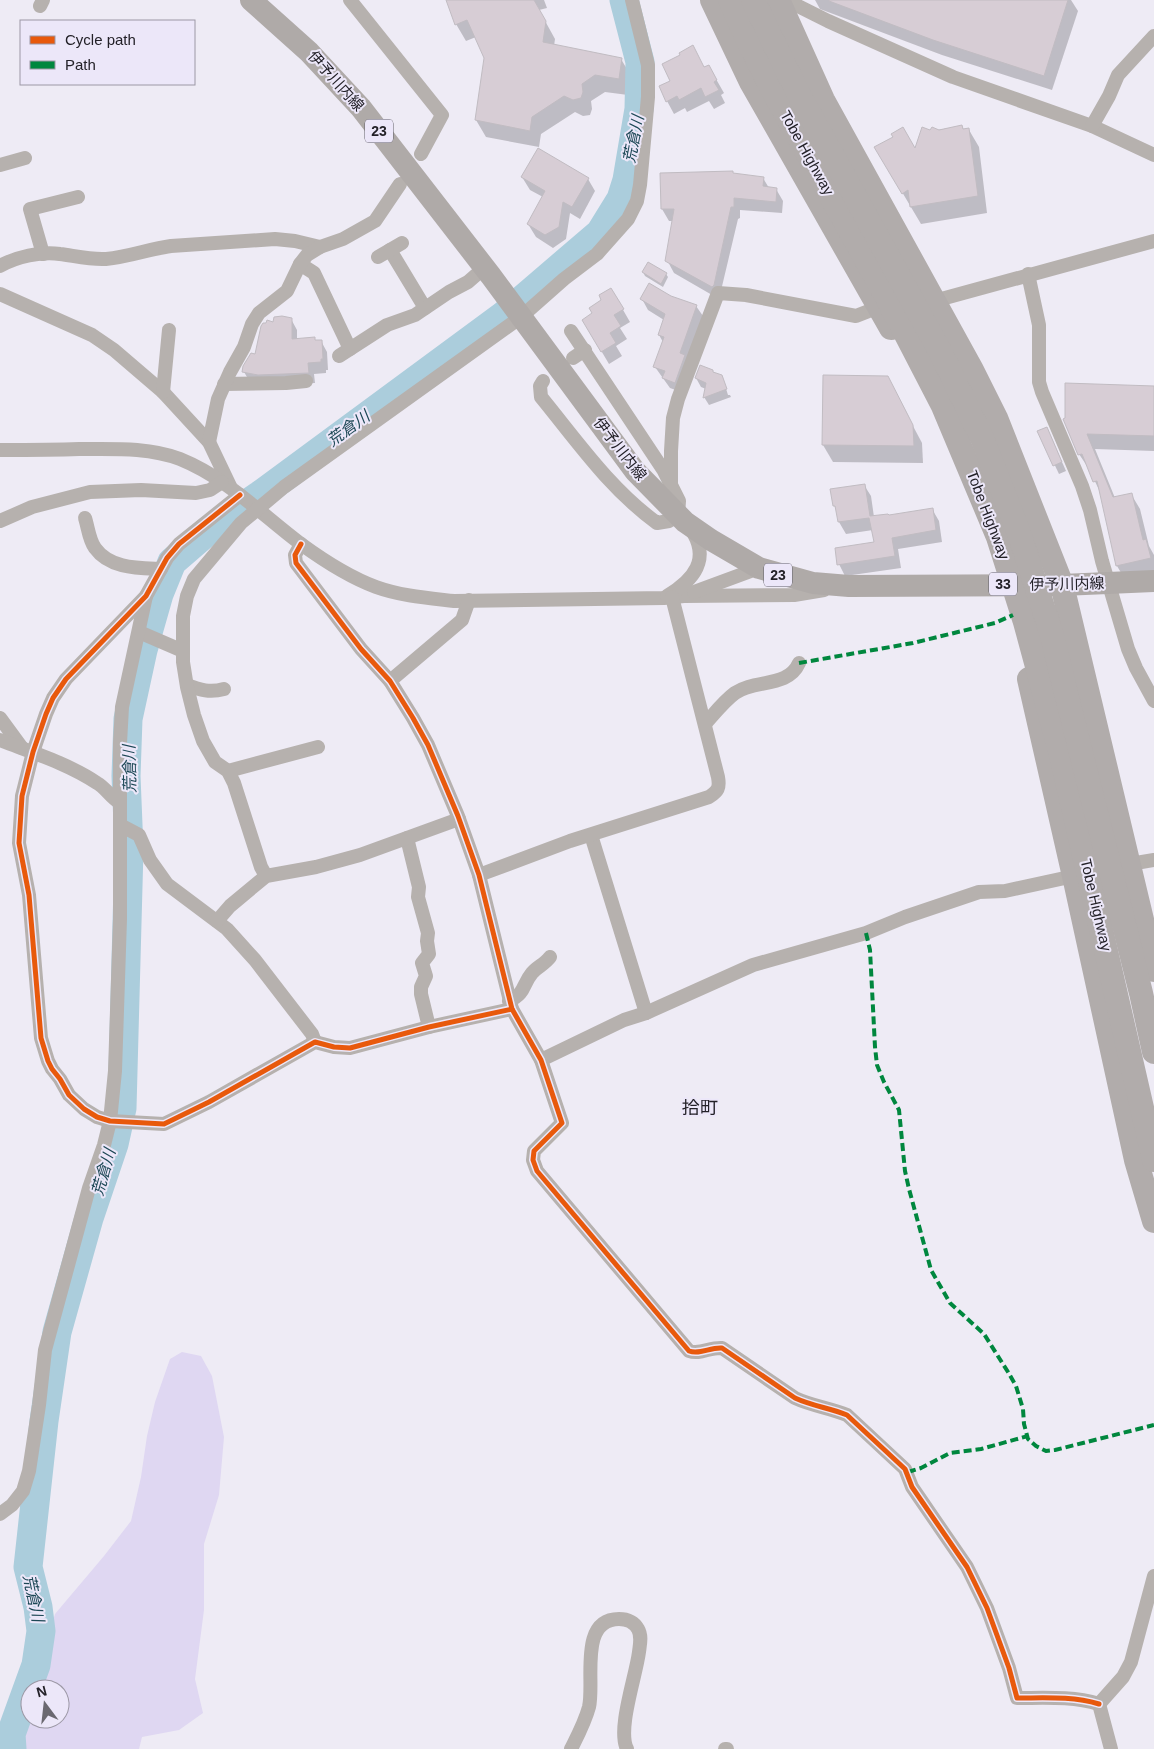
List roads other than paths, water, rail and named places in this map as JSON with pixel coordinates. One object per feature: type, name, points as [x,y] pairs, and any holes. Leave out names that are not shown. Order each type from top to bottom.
[{"type":"highway","points":[[698,0],[710,33],[733,37]]},
{"type":"highway","name":"33","points":[[712,0],[733,37],[751,82],[906,355],[958,466],[987,537],[1021,643],[1136,1160],[1154,1221]]},
{"type":"highway","name":"Tobe Highway","points":[[730,0],[778,100],[885,294],[943,406],[998,537],[1026,622],[1061,755],[1154,1160]]},
{"type":"highway","name":"Tobe Highway","points":[[753,0],[797,91],[940,351],[982,438],[1016,524],[1051,632],[1154,1052]]},
{"type":"highway","points":[[785,6],[823,100],[972,370],[996,418],[1062,584],[1154,970]]},
{"type":"highway","points":[[1074,876],[1130,864]]},
{"type":"main road","name":"伊予川内線","points":[[251,0],[310,52],[361,108],[519,314],[634,471],[682,519],[718,545],[759,568],[813,583],[849,586],[1003,585],[1154,581]]},
{"type":"street","points":[[350,0],[442,115],[421,154]]},
{"type":"street","points":[[266,876],[260,867],[234,783],[228,771],[215,762],[203,741],[194,715],[182,651],[183,616],[187,596],[194,579],[241,523],[257,508],[597,254],[628,219],[637,201],[646,127],[648,65],[632,0]]},
{"type":"street","points":[[785,6],[828,21],[953,77],[1092,126],[1154,155]]},
{"type":"street","points":[[1092,126],[1109,96],[1118,75],[1154,36]]},
{"type":"street","points":[[0,165],[25,158]]},
{"type":"street","points":[[209,442],[218,399],[244,347],[252,324],[259,313],[287,291],[300,264],[307,256],[320,247],[343,239],[376,221],[400,184]]},
{"type":"street","points":[[43,254],[30,209],[78,197]]},
{"type":"street","points":[[0,266],[43,254],[57,253],[102,259],[121,258],[171,246],[275,239],[296,241],[320,247]]},
{"type":"street","points":[[934,301],[1154,241]]},
{"type":"street","points":[[390,250],[425,308]]},
{"type":"street","points":[[300,264],[314,273],[344,352],[387,325],[415,315],[449,292],[487,272]]},
{"type":"street","points":[[1028,274],[1039,325],[1039,382],[1082,486],[1128,649],[1154,701]]},
{"type":"street","points":[[671,486],[671,451],[678,399],[718,293],[746,295],[856,316],[878,307]]},
{"type":"street","points":[[0,294],[92,335],[114,350],[163,392],[209,442],[234,490]]},
{"type":"street","points":[[163,392],[169,330]]},
{"type":"street","points":[[572,331],[664,471],[679,501],[682,519],[697,539],[699,552],[697,566],[687,583],[674,597]]},
{"type":"street","points":[[573,358],[585,350]]},
{"type":"street","points":[[224,384],[306,381]]},
{"type":"street","points":[[543,382],[540,386],[541,397],[609,480],[640,510],[657,523],[682,519]]},
{"type":"street","points":[[0,450],[103,449],[158,452],[204,470],[234,490],[301,544],[356,578],[377,587],[424,598],[469,600],[794,595],[849,586]]},
{"type":"street","points":[[0,521],[32,507],[90,492],[149,490],[196,493],[210,490],[234,490]]},
{"type":"street","points":[[234,490],[179,544],[161,569],[146,596],[66,679],[27,750],[19,843],[29,895],[41,1038],[48,1060],[69,1095],[84,1109],[110,1121],[164,1124],[209,1102],[315,1042],[334,1047],[350,1048],[510,1005],[524,989],[532,973],[546,963],[550,957]]},
{"type":"street","points":[[85,518],[94,548],[106,558],[122,566],[161,569]]},
{"type":"street","points":[[301,544],[295,555],[296,563],[361,649],[390,681],[428,745],[459,819],[479,875],[510,1005],[541,1060],[562,1122],[534,1151],[533,1160],[537,1170],[689,1351],[696,1353],[713,1348],[722,1348],[795,1398],[847,1415],[905,1469],[912,1488],[967,1568],[987,1608],[1017,1698],[1082,1699],[1099,1704]]},
{"type":"street","points":[[674,597],[759,568]]},
{"type":"street","points":[[0,1514],[12,1505],[23,1491],[30,1471],[45,1350],[89,1188],[110,1121],[115,1071],[120,919],[120,743],[122,707],[146,596]]},
{"type":"street","points":[[479,875],[591,835],[709,797],[718,792],[720,786],[718,777],[674,597]]},
{"type":"street","points":[[390,681],[462,620],[469,600]]},
{"type":"street","points":[[139,632],[182,651]]},
{"type":"street","points":[[705,724],[735,693],[756,685],[774,682],[789,675],[795,671],[799,662]]},
{"type":"street","points":[[187,685],[205,691],[215,692],[224,689]]},
{"type":"street","points":[[0,718],[27,750]]},
{"type":"street","points":[[0,740],[79,772],[99,784],[111,797],[120,803]]},
{"type":"street","points":[[228,771],[318,747]]},
{"type":"street","points":[[217,921],[230,906],[266,876],[316,867],[360,855],[459,819]]},
{"type":"street","points":[[120,825],[139,834],[150,860],[167,884],[217,921],[255,960],[312,1034],[315,1042]]},
{"type":"street","points":[[591,835],[646,1013]]},
{"type":"street","points":[[407,838],[419,887],[418,897],[428,933],[429,954],[422,963],[426,976],[421,987],[421,994],[429,1027]]},
{"type":"street","points":[[1130,864],[1154,860]]},
{"type":"street","points":[[541,1060],[624,1020],[646,1013],[753,965],[866,933],[904,916],[978,892],[1005,891],[1074,876]]},
{"type":"street","points":[[1099,1704],[1123,1677],[1131,1662],[1154,1576]]},
{"type":"street","points":[[571,1749],[581,1731],[590,1705],[591,1660],[593,1640],[597,1630],[604,1622],[623,1619],[633,1623],[639,1631],[641,1641],[637,1670],[623,1733],[627,1749]]},
{"type":"street","points":[[1099,1704],[1111,1749]]},
{"type":"waterway","name":"荒倉川","points":[[12,1749],[11,1734],[36,1665],[41,1631],[38,1607],[28,1567],[44,1421],[57,1332],[89,1218],[114,1144],[122,1108],[129,849],[126,776],[128,719],[143,650],[159,594],[172,562],[209,530],[260,495],[503,316],[600,233],[621,199],[627,180],[639,109],[640,62],[624,0]]},
{"type":"district","name":"拾町","points":[[700,1108]]}]
